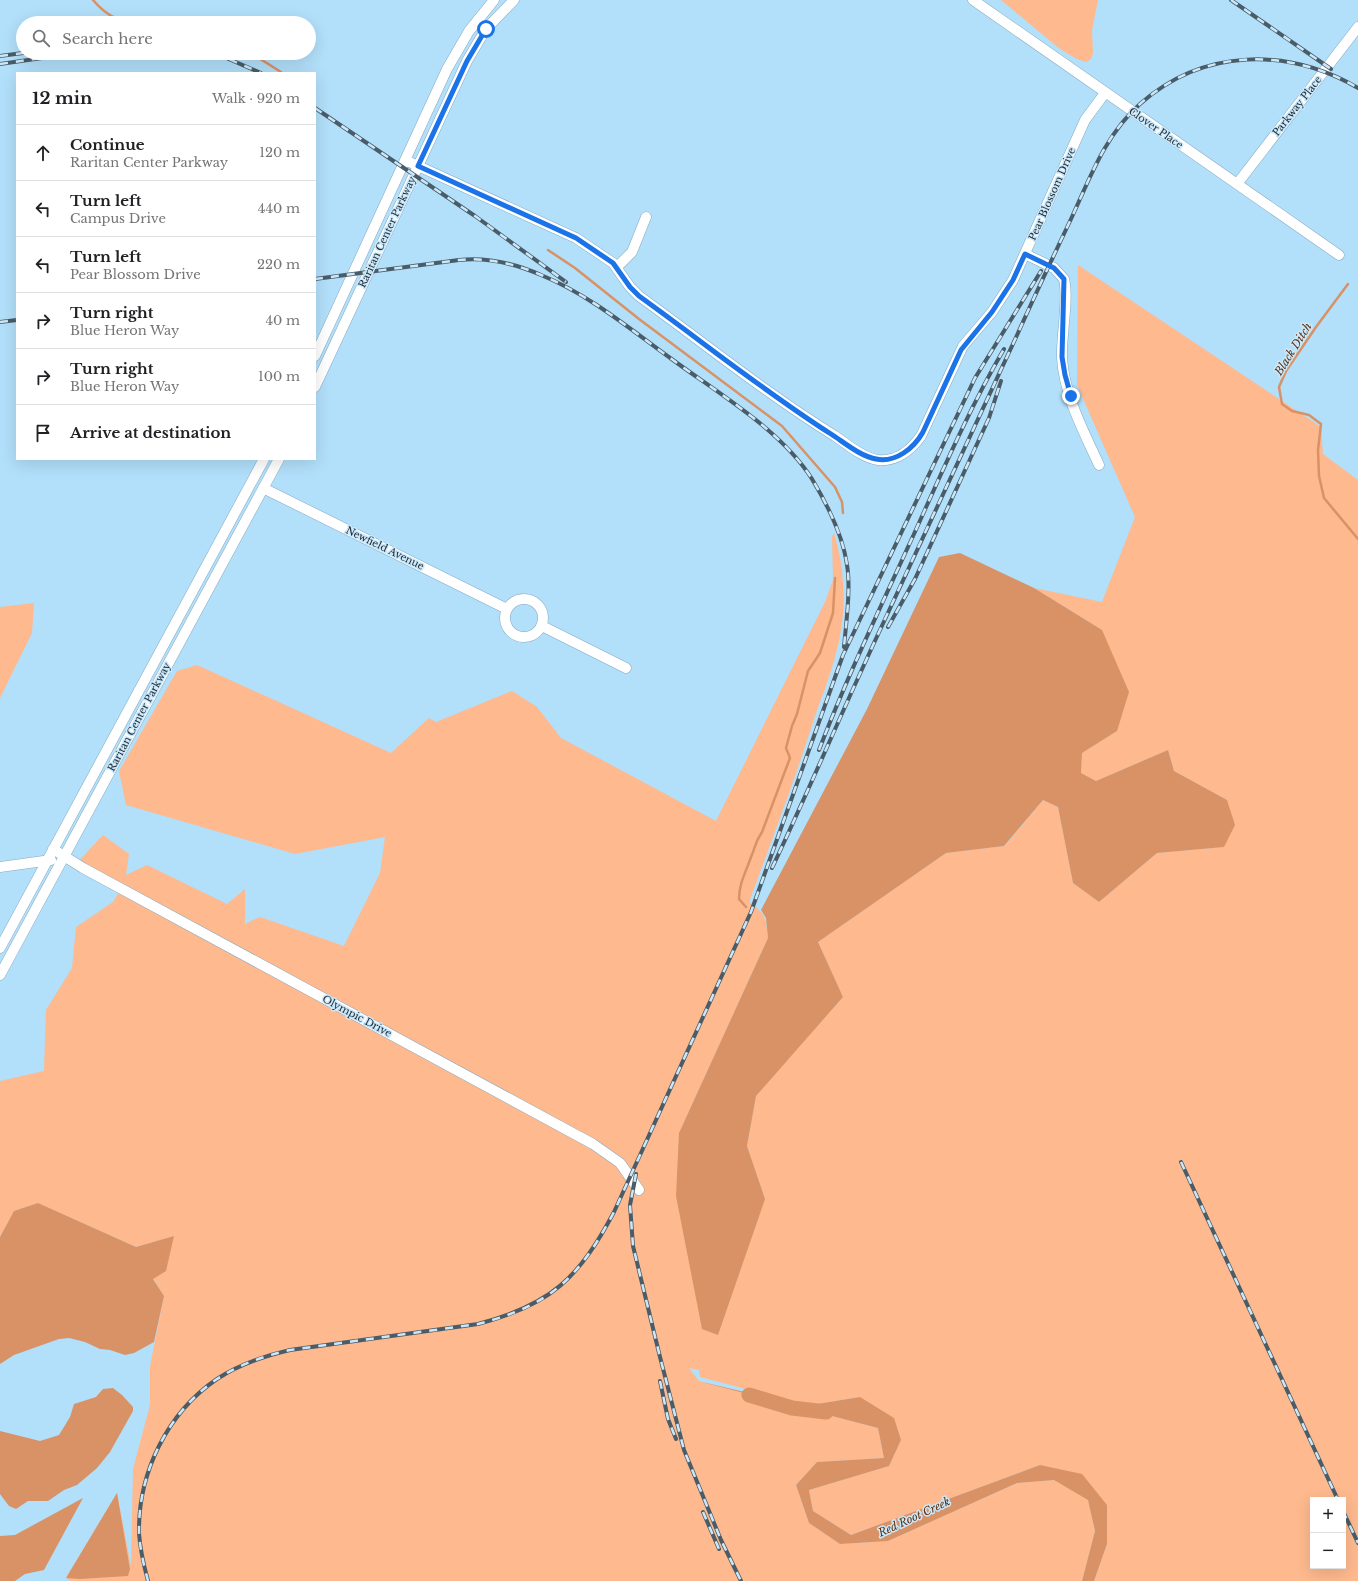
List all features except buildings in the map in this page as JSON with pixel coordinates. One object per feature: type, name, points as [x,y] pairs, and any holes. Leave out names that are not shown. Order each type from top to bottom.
[{"type":"street","name":"Raritan Center Parkway","points":[[316,354],[453,57],[472,27],[494,0]]},
{"type":"street","name":"Raritan Center Parkway","points":[[316,385],[473,49],[495,18],[514,0]]},
{"type":"street","points":[[970,0],[984,4]]},
{"type":"street","points":[[973,0],[984,4]]},
{"type":"street","name":"Clover Place","points":[[984,4],[1019,33],[1339,255]]},
{"type":"street","name":"Parkway Place","points":[[1237,184],[1358,27]]},
{"type":"street","name":"Pear Blossom Drive","points":[[617,267],[630,287],[639,296],[814,423],[874,459],[884,460],[899,456],[911,448],[918,440],[961,350],[992,312],[1013,280],[1085,120],[1105,93]]},
{"type":"street","points":[[405,160],[569,234],[597,251],[617,267],[632,252],[646,217]]},
{"type":"street","points":[[1025,254],[1054,268],[1064,279],[1062,357],[1065,375],[1079,417],[1099,465]]},
{"type":"street","name":"Raritan Center Parkway","points":[[0,948],[263,460]]},
{"type":"street","name":"Raritan Center Parkway","points":[[0,975],[278,460]]},
{"type":"street","name":"Newfield Avenue","points":[[263,488],[507,609]]},
{"type":"street","points":[[526,598],[533,600],[542,612],[542,626],[537,632],[528,637],[514,634],[506,624],[504,617],[507,609],[518,599],[526,598]]},
{"type":"street","points":[[542,626],[626,668]]},
{"type":"street","name":"Olympic Drive","points":[[53,849],[64,857],[593,1144],[620,1163],[638,1190]]},
{"type":"street","points":[[0,867],[47,861],[64,857]]},
{"type":"shaded area","points":[[0,0],[1358,0],[1358,1581],[0,1581]]},
{"type":"shaded area","points":[[1001,0],[1098,0],[1092,30],[1093,53],[1091,59],[1086,62],[1077,59],[1060,49]]},
{"type":"shaded area","points":[[1078,265],[1321,427],[1323,454],[1358,480],[1358,1581],[1094,1581],[1107,1544],[1107,1505],[1040,1465],[851,1535],[813,1511],[809,1490],[889,1466],[901,1440],[860,1397],[805,1406],[752,1393],[742,1388],[700,1377],[699,1370],[689,1368],[699,1381],[878,1428],[884,1458],[817,1462],[796,1485],[809,1523],[840,1544],[888,1541],[1017,1483],[1054,1480],[1088,1499],[1095,1531],[1082,1581],[70,1581],[66,1578],[117,1493],[131,1566],[133,1469],[150,1405],[150,1366],[164,1296],[153,1278],[174,1236],[136,1247],[38,1203],[14,1211],[0,1237],[0,1081],[44,1071],[46,1010],[72,968],[76,927],[113,902],[119,892],[74,866],[103,835],[129,854],[126,875],[147,865],[227,904],[245,889],[245,924],[260,917],[344,946],[380,873],[385,837],[295,854],[126,805],[119,771],[177,671],[197,665],[391,753],[429,718],[436,722],[512,691],[537,707],[561,738],[716,821],[825,602],[833,580],[832,536],[834,533],[841,563],[844,604],[839,640],[828,679],[749,902],[762,913],[766,921],[768,938],[679,1133],[765,1199],[747,1146],[756,1095],[843,997],[818,942],[946,853],[1005,846],[1043,800],[1058,807],[1073,883],[1099,902],[1157,853],[1224,847],[1227,800],[1174,771],[1168,750],[1096,781],[1081,773],[1082,753],[1117,731],[1102,630],[1034,588],[1102,602],[1135,517],[1077,385]]},
{"type":"shaded area","points":[[34,603],[32,633],[0,698],[0,607]]},
{"type":"water","points":[[960,553],[1034,588],[1102,630],[1129,692],[1117,731],[1082,753],[1081,773],[1096,781],[1168,750],[1174,771],[1227,800],[1235,825],[1224,847],[1157,853],[1099,902],[1073,883],[1058,807],[1043,800],[1004,846],[946,853],[818,942],[843,997],[756,1096],[747,1146],[765,1199],[718,1335],[702,1329],[676,1196],[679,1133],[768,938],[766,918],[761,910],[867,709],[939,557]]},
{"type":"water","points":[[38,1203],[136,1247],[174,1236],[166,1271],[153,1279],[164,1296],[154,1342],[134,1353],[125,1355],[110,1350],[100,1349],[85,1342],[69,1338],[59,1339],[14,1355],[0,1364],[0,1237],[14,1211]]},
{"type":"water","points":[[698,1381],[805,1406],[860,1397],[894,1418],[901,1440],[889,1466],[809,1490],[813,1511],[851,1535],[1040,1465],[1082,1474],[1107,1505],[1107,1544],[1094,1581],[1082,1581],[1095,1531],[1088,1500],[1054,1480],[1017,1483],[888,1541],[840,1544],[809,1523],[796,1485],[817,1462],[884,1458],[878,1428]]},
{"type":"water","points":[[113,1388],[133,1407],[133,1411],[110,1452],[97,1468],[77,1485],[64,1490],[48,1501],[28,1501],[16,1509],[9,1506],[0,1494],[0,1431],[40,1441],[59,1435],[70,1417],[74,1404],[96,1397],[103,1389]]},
{"type":"water","points":[[117,1493],[130,1569],[128,1576],[80,1579],[66,1578]]},
{"type":"water","points":[[83,1498],[44,1570],[25,1574],[15,1581],[0,1581],[0,1536],[15,1535]]},
{"type":"waterway","points":[[93,0],[101,9],[112,16]]},
{"type":"waterway","points":[[262,60],[281,72]]},
{"type":"waterway","points":[[548,250],[575,268],[639,319],[782,426],[835,487],[842,502],[843,513]]},
{"type":"waterway","name":"Black Ditch","points":[[1348,284],[1286,371],[1279,387],[1282,404],[1292,411],[1309,415],[1321,424],[1318,450],[1319,476],[1324,498],[1358,539]]},
{"type":"waterway","points":[[746,907],[739,899],[741,883],[790,758],[786,748],[797,714],[808,671],[820,653],[833,613],[835,578]]},
{"type":"waterway","name":"Red Root Creek","points":[[749,1395],[792,1408],[826,1412]]},
{"type":"railway","points":[[1231,0],[1331,69]]},
{"type":"railway","points":[[0,56],[16,54]]},
{"type":"railway","points":[[0,64],[28,60]]},
{"type":"railway","points":[[231,60],[259,72]]},
{"type":"railway","points":[[772,868],[873,644],[1037,290],[1092,173],[1117,129],[1140,104],[1165,86],[1191,72],[1218,64],[1246,60],[1275,60],[1303,65],[1331,75],[1358,88]]},
{"type":"railway","points":[[316,109],[475,216],[566,282]]},
{"type":"railway","points":[[316,279],[469,259],[501,262],[541,275],[559,283],[610,314],[767,429],[799,461],[812,479],[834,520],[845,554],[848,574],[848,606],[844,647]]},
{"type":"railway","points":[[148,1581],[142,1557],[139,1533],[140,1511],[150,1467],[159,1446],[170,1427],[199,1393],[217,1379],[252,1361],[290,1350],[478,1324],[503,1316],[525,1308],[544,1298],[560,1286],[588,1255],[614,1212],[751,912],[843,655],[975,378],[1041,271]]},
{"type":"railway","points":[[0,322],[16,320]]},
{"type":"railway","points":[[819,750],[853,669],[946,464],[979,394],[1004,349]]},
{"type":"railway","points":[[888,627],[915,579],[989,418],[1001,381]]},
{"type":"railway","points":[[1181,1162],[1337,1497]]},
{"type":"railway","points":[[636,1174],[630,1205],[633,1246],[660,1357],[684,1450],[721,1540],[741,1581]]},
{"type":"railway","points":[[660,1381],[668,1419],[676,1439]]},
{"type":"railway","points":[[703,1512],[719,1549]]},
{"type":"railway","points":[[1346,1517],[1358,1543]]},
{"type":"route","points":[[486,29],[467,61],[418,166],[558,229],[591,247],[615,265],[635,293],[808,419],[864,454],[878,460],[894,458],[911,448],[921,436],[965,343],[992,312],[1013,280],[1025,254],[1049,264],[1061,274],[1064,279],[1065,287],[1062,357],[1067,385],[1071,396]]}]
